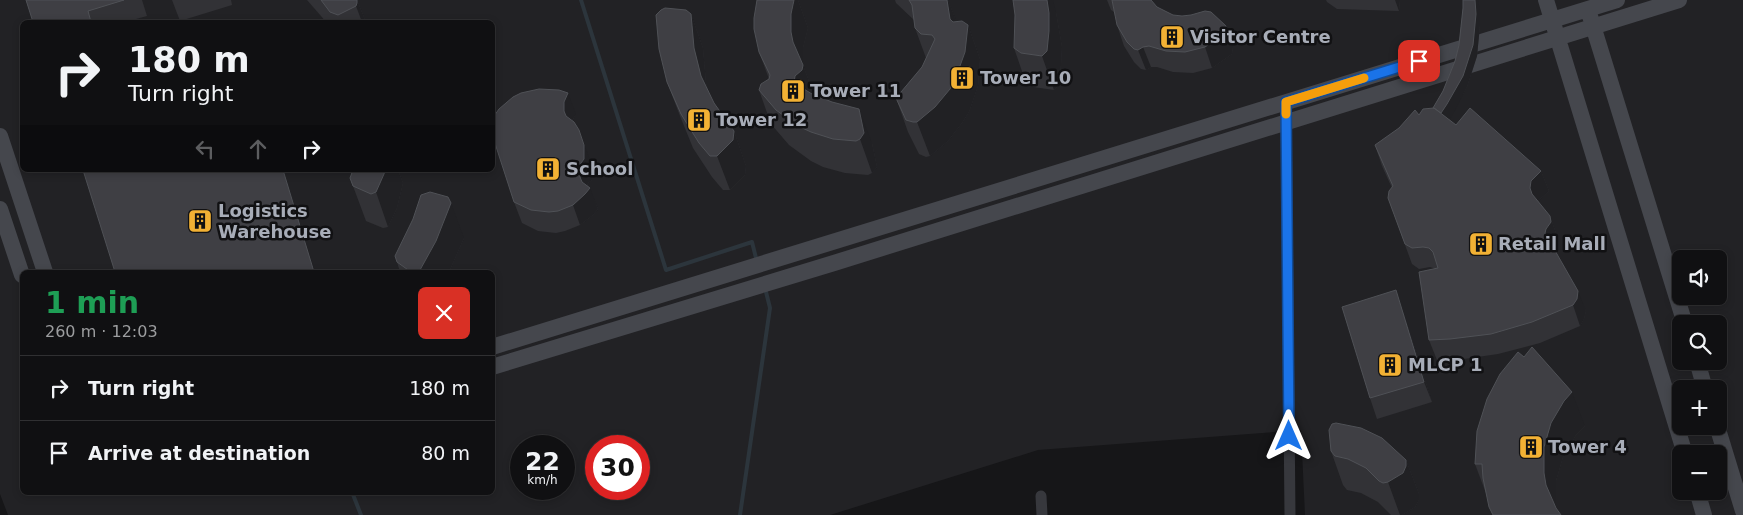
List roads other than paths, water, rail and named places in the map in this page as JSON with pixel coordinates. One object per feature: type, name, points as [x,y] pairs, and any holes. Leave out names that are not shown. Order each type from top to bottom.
[{"type":"street","points":[[1546,0],[1683,445]]},
{"type":"street","points":[[495,346],[1552,20],[1586,4],[1617,0]]},
{"type":"street","points":[[495,366],[1679,0]]},
{"type":"street","points":[[1586,4],[1682,315]]},
{"type":"street","points":[[1286,102],[1290,515]]},
{"type":"street","points":[[0,136],[44,270]]},
{"type":"street","points":[[0,209],[20,270]]},
{"type":"street","points":[[1720,435],[1743,511]]},
{"type":"street","points":[[1041,496],[1042,515]]},
{"type":"street","points":[[1700,500],[1704,515]]},
{"type":"waterway","points":[[581,0],[666,270],[752,242],[757,262]]},
{"type":"waterway","points":[[740,515],[770,308],[765,288]]},
{"type":"waterway","points":[[353,495],[361,515]]},
{"type":"place","name":"Visitor Centre","points":[[1172,37]]},
{"type":"place","name":"Tower 10","points":[[962,78]]},
{"type":"place","name":"Tower 11","points":[[793,91]]},
{"type":"place","name":"Tower 12","points":[[699,120]]},
{"type":"place","name":"School","points":[[548,169]]},
{"type":"place","name":"Logistics Warehouse","points":[[200,221]]},
{"type":"place","name":"Retail Mall","points":[[1481,244]]},
{"type":"place","name":"MLCP 1","points":[[1390,365]]},
{"type":"place","name":"Tower 4","points":[[1531,447]]}]
